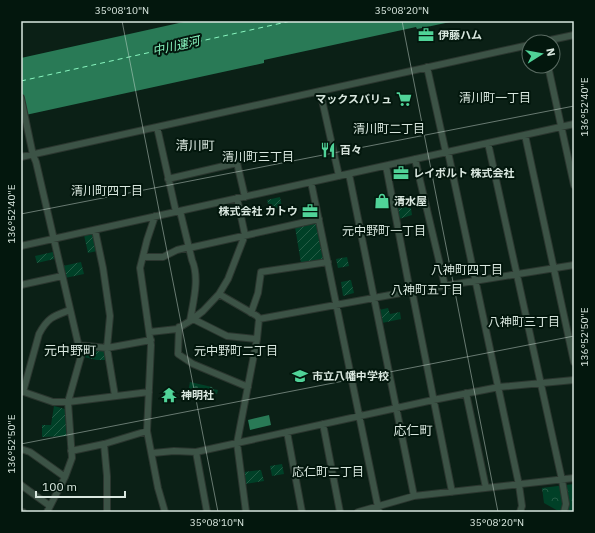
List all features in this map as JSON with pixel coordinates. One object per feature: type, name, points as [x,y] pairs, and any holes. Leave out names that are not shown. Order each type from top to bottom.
[{"type":"street","points":[[561,38],[574,35]]},
{"type":"street","points":[[21,157],[521,47]]},
{"type":"street","points":[[427,67],[499,386],[519,484],[522,506],[520,512]]},
{"type":"street","points":[[550,74],[574,185]]},
{"type":"street","points":[[320,91],[339,176]]},
{"type":"street","points":[[21,98],[33,155],[36,162],[81,356],[68,402],[72,458],[65,477],[48,509],[21,485]]},
{"type":"street","points":[[21,246],[574,124]]},
{"type":"street","points":[[157,127],[168,179],[194,265],[196,279],[192,320]]},
{"type":"street","points":[[524,135],[574,362]]},
{"type":"street","points":[[488,143],[562,480],[566,504],[564,512]]},
{"type":"street","points":[[414,159],[445,286]]},
{"type":"street","points":[[168,179],[238,163],[245,197]]},
{"type":"street","points":[[386,166],[452,492]]},
{"type":"street","points":[[349,174],[414,496]]},
{"type":"street","points":[[312,182],[379,509]]},
{"type":"street","points":[[150,332],[179,327],[192,320],[219,294],[228,279],[245,235],[237,198]]},
{"type":"street","points":[[155,216],[140,268],[151,340],[147,431],[153,454],[158,488],[165,512]]},
{"type":"street","points":[[143,257],[163,257],[177,250],[319,219]]},
{"type":"street","points":[[95,230],[103,268],[110,316],[107,348],[115,396]]},
{"type":"street","points":[[251,313],[258,293],[261,272],[328,262]]},
{"type":"street","points":[[219,294],[258,316],[259,318],[476,280],[574,265]]},
{"type":"street","points":[[21,285],[62,276]]},
{"type":"street","points":[[70,310],[51,317],[42,328],[22,392],[53,402],[68,402],[149,392]]},
{"type":"street","points":[[246,512],[237,443],[257,339],[259,318]]},
{"type":"street","points":[[192,320],[227,336],[257,339]]},
{"type":"street","points":[[179,327],[178,354],[193,364],[248,386]]},
{"type":"street","points":[[78,345],[107,348],[151,340]]},
{"type":"street","points":[[153,454],[174,451],[196,452],[499,386],[574,380]]},
{"type":"street","points":[[466,393],[486,488]]},
{"type":"street","points":[[323,424],[340,512]]},
{"type":"street","points":[[71,451],[104,444],[147,431]]},
{"type":"street","points":[[287,432],[302,512]]},
{"type":"street","points":[[104,444],[107,476],[107,512]]},
{"type":"street","points":[[21,449],[30,452],[65,477]]},
{"type":"street","points":[[196,452],[207,512]]},
{"type":"street","points":[[358,512],[379,509],[414,496],[574,478]]},
{"type":"green space","points":[[280,197],[282,207],[274,209],[274,206],[269,207],[267,200]]},
{"type":"green space","points":[[410,202],[412,215],[399,219],[396,205]]},
{"type":"green space","points":[[315,223],[317,224],[324,258],[323,260],[301,263],[295,227]]},
{"type":"green space","points":[[91,233],[94,236],[97,251],[88,253],[84,235]]},
{"type":"green space","points":[[53,252],[54,259],[37,263],[35,256]]},
{"type":"green space","points":[[347,257],[349,266],[338,268],[336,259]]},
{"type":"green space","points":[[81,262],[84,274],[65,278],[63,266]]},
{"type":"green space","points":[[351,280],[354,293],[343,296],[341,282]]},
{"type":"green space","points":[[388,308],[390,314],[400,312],[401,319],[382,323],[379,310]]},
{"type":"green space","points":[[84,348],[104,351],[107,360],[97,360],[84,357]]},
{"type":"green space","points":[[190,382],[212,387],[213,389],[218,390],[217,394],[195,390],[194,398],[187,397]]},
{"type":"green space","points":[[54,406],[65,409],[67,436],[42,437],[42,425],[51,425]]},
{"type":"green space","points":[[282,464],[284,474],[272,476],[270,466]]},
{"type":"green space","points":[[261,470],[264,481],[245,484],[244,472]]},
{"type":"green space","points":[[574,484],[574,512],[560,512],[544,503],[542,488]]},
{"type":"water","name":"中川運河","points":[[188,21],[455,21],[417,29],[416,27],[264,60],[264,63],[21,116],[21,58]]},
{"type":"water","points":[[269,415],[271,425],[250,430],[248,420]]},
{"type":"ferry route","points":[[21,81],[291,21]]},
{"type":"place","name":"伊藤ハム","points":[[426,35]]},
{"type":"place","name":"マックスバリュ","points":[[404,99]]},
{"type":"place","name":"百々","points":[[328,150]]},
{"type":"place","name":"レイボルト 株式会社","points":[[401,173]]},
{"type":"place","name":"清水屋","points":[[382,201]]},
{"type":"place","name":"株式会社 カトウ","points":[[310,211]]},
{"type":"place","name":"市立八幡中学校","points":[[300,376]]},
{"type":"place","name":"神明社","points":[[169,395]]},
{"type":"district","name":"清川町一丁目","points":[[495,98]]},
{"type":"district","name":"清川町二丁目","points":[[389,129]]},
{"type":"district","name":"清川町","points":[[195,145]]},
{"type":"district","name":"清川町三丁目","points":[[258,157]]},
{"type":"district","name":"清川町四丁目","points":[[107,191]]},
{"type":"district","name":"元中野町一丁目","points":[[384,231]]},
{"type":"district","name":"八神町四丁目","points":[[467,270]]},
{"type":"district","name":"八神町五丁目","points":[[427,290]]},
{"type":"district","name":"八神町三丁目","points":[[524,322]]},
{"type":"district","name":"元中野町","points":[[70,350]]},
{"type":"district","name":"元中野町二丁目","points":[[236,351]]},
{"type":"district","name":"応仁町","points":[[413,430]]},
{"type":"district","name":"応仁町二丁目","points":[[328,472]]}]
